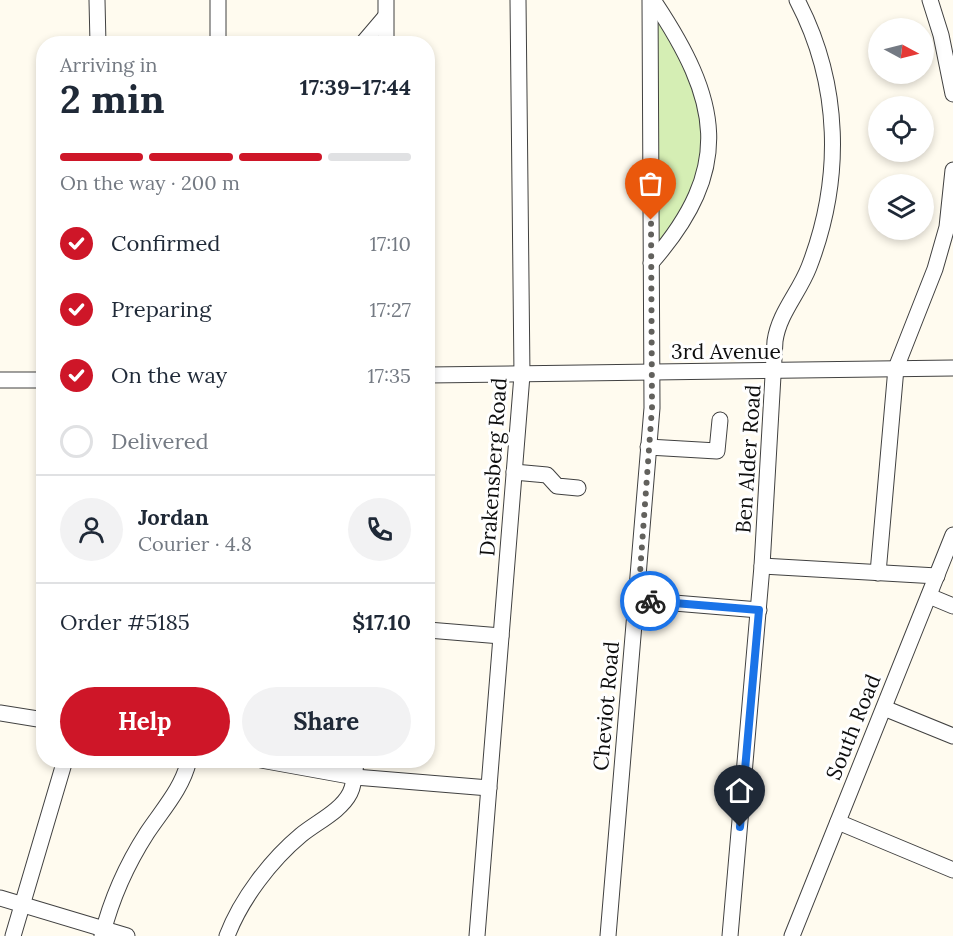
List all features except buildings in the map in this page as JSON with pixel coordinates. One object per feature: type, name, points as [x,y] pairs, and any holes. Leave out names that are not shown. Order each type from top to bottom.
[{"type":"street","points":[[97,0],[98,36]]},
{"type":"street","points":[[218,0],[218,36]]},
{"type":"street","points":[[386,0],[386,36]]},
{"type":"street","name":"Drakensberg Road","points":[[477,936],[522,375],[519,0]]},
{"type":"street","name":"Cheviot Road","points":[[608,936],[638,600],[653,372],[652,0]]},
{"type":"street","name":"Cheviot Road","points":[[651,263],[675,236],[696,201],[705,171],[709,144],[708,122],[697,75],[682,44],[652,0]]},
{"type":"street","name":"Ben Alder Road","points":[[730,936],[759,610],[777,328],[808,271],[820,240],[833,176],[831,103],[821,57],[797,0]]},
{"type":"street","points":[[930,0],[941,35],[953,94]]},
{"type":"street","points":[[369,36],[386,17]]},
{"type":"street","points":[[878,573],[896,368],[935,269],[946,227],[953,170]]},
{"type":"street","name":"3rd Avenue","points":[[435,375],[953,368]]},
{"type":"street","points":[[0,380],[36,380]]},
{"type":"street","points":[[648,447],[717,451],[720,420]]},
{"type":"street","points":[[514,472],[547,475],[557,486],[578,488]]},
{"type":"street","name":"South Road","points":[[792,936],[953,535]]},
{"type":"street","points":[[762,566],[937,576]]},
{"type":"street","points":[[929,596],[953,606]]},
{"type":"street","points":[[638,600],[759,610]]},
{"type":"street","points":[[435,631],[501,636]]},
{"type":"street","points":[[884,708],[953,736]]},
{"type":"street","points":[[0,713],[36,719]]},
{"type":"street","points":[[13,936],[63,768]]},
{"type":"street","points":[[103,933],[132,858],[183,781],[187,768]]},
{"type":"street","points":[[305,768],[355,777],[489,788]]},
{"type":"street","points":[[227,936],[239,911],[279,857],[301,835],[346,800],[351,791],[356,768]]},
{"type":"street","points":[[838,822],[953,870]]},
{"type":"street","points":[[0,898],[103,933],[127,936]]},
{"type":"street","points":[[479,919],[483,936]]},
{"type":"green space","points":[[660,21],[687,62],[707,123],[700,188],[656,253],[654,22]]},
{"type":"way so far","points":[[650,601],[638,600],[652,408],[651,220]]},
{"type":"route","points":[[650,601],[759,610],[740,827]]}]
